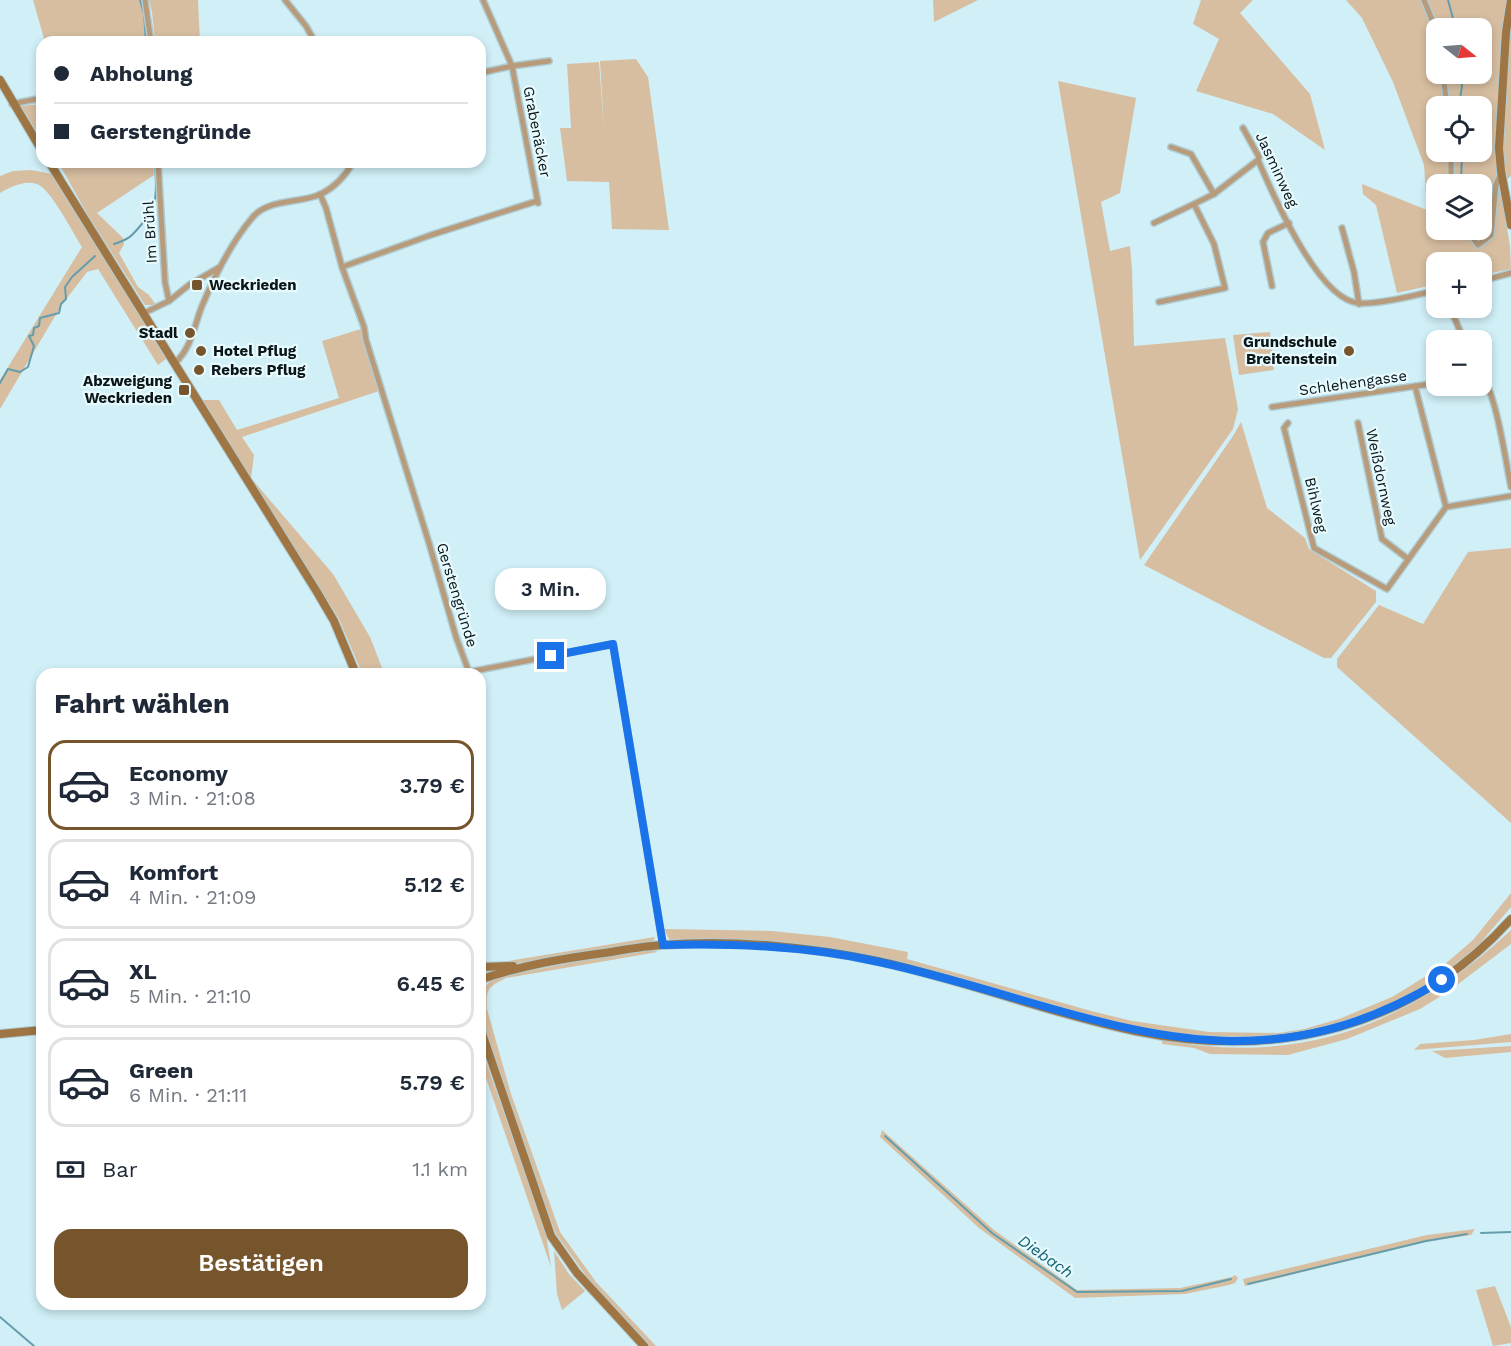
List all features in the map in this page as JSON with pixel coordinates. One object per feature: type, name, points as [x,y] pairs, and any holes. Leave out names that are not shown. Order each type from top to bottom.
[{"type":"main road","points":[[1511,0],[1506,32],[1500,117],[1501,171],[1511,225]]},
{"type":"main road","points":[[0,80],[36,142]]},
{"type":"main road","points":[[54,168],[334,621],[354,668]]},
{"type":"main road","points":[[486,968],[521,966],[555,959],[663,945],[711,944],[801,948],[879,962],[1133,1031],[1204,1040],[1252,1041],[1320,1033],[1361,1021],[1393,1008],[1420,994],[1460,967],[1481,950],[1511,919]]},
{"type":"main road","points":[[486,981],[521,966]]},
{"type":"main road","points":[[0,1034],[36,1031]]},
{"type":"main road","points":[[486,1046],[551,1236],[577,1273],[644,1346]]},
{"type":"street","points":[[145,0],[150,36]]},
{"type":"street","points":[[285,0],[312,36]]},
{"type":"street","name":"Grabenäcker","points":[[342,267],[431,235],[538,202],[512,66],[483,0]]},
{"type":"street","points":[[1424,0],[1431,18]]},
{"type":"street","points":[[486,72],[549,61]]},
{"type":"street","points":[[12,104],[36,99]]},
{"type":"street","name":"Jasminweg","points":[[1243,128],[1289,223],[1317,274],[1340,297],[1359,304]]},
{"type":"street","points":[[1171,147],[1191,154],[1214,194]]},
{"type":"street","points":[[1154,223],[1214,194],[1258,160]]},
{"type":"street","name":"Im Brühl","points":[[159,168],[165,282],[169,301]]},
{"type":"street","points":[[175,363],[189,346],[201,308],[219,267],[253,215],[289,201],[320,194],[344,176],[349,168]]},
{"type":"street","points":[[1492,225],[1496,185],[1501,171]]},
{"type":"street","name":"Gerstengründe","points":[[320,194],[342,267],[364,327],[456,637],[468,668]]},
{"type":"street","points":[[1159,302],[1225,288],[1214,244],[1194,204]]},
{"type":"street","name":"Jasminweg","points":[[1272,286],[1263,242],[1268,233],[1289,223]]},
{"type":"street","points":[[1342,228],[1354,272],[1359,304],[1426,292]]},
{"type":"street","points":[[144,313],[169,301],[189,285],[219,267]]},
{"type":"street","points":[[1492,278],[1511,273]]},
{"type":"street","name":"Schlehengasse","points":[[1272,407],[1426,384]]},
{"type":"street","points":[[1415,386],[1446,507]]},
{"type":"street","points":[[1491,396],[1511,487]]},
{"type":"street","name":"Bihlweg","points":[[1288,423],[1284,428],[1314,548],[1387,589],[1408,559]]},
{"type":"street","name":"Weißdornweg","points":[[1358,423],[1382,539],[1408,559]]},
{"type":"street","points":[[1408,559],[1446,507],[1511,496]]},
{"type":"street","name":"Gerstengründe","points":[[486,669],[613,644],[663,945]]},
{"type":"shaded area","points":[[33,0],[144,0],[149,36],[43,36]]},
{"type":"shaded area","points":[[149,0],[198,0],[200,36],[154,36]]},
{"type":"shaded area","points":[[933,0],[978,0],[934,22]]},
{"type":"shaded area","points":[[1201,0],[1253,0],[1240,13],[1310,94],[1325,150],[1273,114],[1196,91],[1219,39],[1193,24]]},
{"type":"shaded area","points":[[1346,0],[1511,0],[1511,176],[1500,184],[1510,246],[1511,269],[1492,273],[1492,252],[1426,252],[1426,286],[1397,293],[1376,205],[1363,194],[1362,184],[1426,210],[1426,240],[1492,240],[1492,174],[1426,174],[1426,195],[1424,165],[1393,82],[1362,18]]},
{"type":"shaded area","points":[[636,59],[648,77],[669,230],[612,229],[609,182],[567,181],[560,128],[571,128],[567,64],[599,62],[604,130],[600,61]]},
{"type":"shaded area","points":[[1058,81],[1136,98],[1120,193],[1101,202],[1110,251],[1130,246],[1134,346],[1225,338],[1238,409],[1233,429],[1140,560]]},
{"type":"shaded area","points":[[36,105],[36,131],[21,106]]},
{"type":"shaded area","points":[[61,168],[153,168],[154,175],[97,213],[123,238],[124,244],[119,253],[138,287],[149,295],[156,305],[145,305],[89,217]]},
{"type":"shaded area","points":[[31,170],[52,174],[166,359],[158,365],[98,269],[87,272],[61,306],[0,409],[0,380],[82,247],[55,202],[37,184],[27,183],[13,186],[0,193],[0,176],[13,171]]},
{"type":"shaded area","points":[[361,329],[379,391],[242,437],[254,455],[251,478],[333,574],[370,637],[382,668],[360,668],[339,619],[202,400],[219,400],[237,430],[339,398],[322,341]]},
{"type":"shaded area","points":[[1270,332],[1274,370],[1239,375],[1233,335]]},
{"type":"shaded area","points":[[1241,422],[1267,508],[1305,538],[1309,549],[1376,591],[1376,602],[1331,658],[1324,658],[1144,565]]},
{"type":"shaded area","points":[[1511,548],[1511,823],[1337,667],[1337,659],[1379,605],[1423,624],[1468,552]]},
{"type":"shaded area","points":[[1511,893],[1511,907],[1477,947],[1436,979],[1395,1003],[1334,1027],[1242,1038],[1133,1027],[933,971],[827,948],[729,940],[670,941],[664,929],[772,931],[830,937],[908,952],[907,959],[1132,1021],[1209,1032],[1279,1033],[1339,1019],[1392,997],[1444,965],[1473,940]]},
{"type":"shaded area","points":[[1511,930],[1511,944],[1449,991],[1420,1009],[1347,1039],[1288,1055],[1210,1054],[1194,1048],[1162,1044],[1162,1040],[1213,1047],[1261,1047],[1307,1042],[1351,1030],[1393,1013],[1433,991],[1473,963]]},
{"type":"shaded area","points":[[655,937],[653,941],[507,965],[493,967],[486,964],[486,961],[490,964]]},
{"type":"shaded area","points":[[652,950],[658,952],[506,978],[489,989],[487,1009],[511,1094],[560,1232],[596,1282],[656,1346],[649,1346],[590,1281],[556,1234],[538,1189],[486,1032],[486,986],[494,978],[584,960]]},
{"type":"shaded area","points":[[1511,1034],[1511,1042],[1414,1050],[1420,1044],[1474,1040]]},
{"type":"shaded area","points":[[1511,1046],[1511,1052],[1445,1058],[1432,1051]]},
{"type":"shaded area","points":[[486,1062],[546,1233],[551,1267],[486,1078]]},
{"type":"shaded area","points":[[882,1130],[994,1230],[1077,1290],[1180,1288],[1235,1275],[1238,1278],[1235,1283],[1229,1285],[1185,1294],[1075,1298],[979,1228],[880,1137]]},
{"type":"shaded area","points":[[1475,1229],[1471,1235],[1425,1242],[1245,1286],[1243,1279],[1427,1235]]},
{"type":"shaded area","points":[[554,1251],[569,1274],[585,1291],[562,1310],[557,1294]]},
{"type":"shaded area","points":[[1495,1286],[1511,1327],[1511,1343],[1493,1346],[1476,1290]]},
{"type":"waterway","points":[[140,0],[144,14],[146,36]]},
{"type":"waterway","points":[[1448,0],[1453,18]]},
{"type":"waterway","points":[[1460,96],[1462,84]]},
{"type":"waterway","points":[[1461,174],[1462,162]]},
{"type":"waterway","points":[[114,244],[132,235],[151,210],[156,196],[155,168]]},
{"type":"waterway","points":[[0,383],[8,369],[20,372],[28,367],[34,346],[29,336],[33,335],[34,328],[39,326],[40,318],[59,313],[61,304],[66,299],[65,287],[72,277],[95,256]]},
{"type":"waterway","name":"Diebach","points":[[885,1136],[992,1233],[1077,1292],[1182,1291],[1231,1279]]},
{"type":"waterway","name":"Diebach","points":[[1481,1233],[1511,1232]]},
{"type":"waterway","name":"Diebach","points":[[1248,1284],[1426,1241],[1467,1234]]},
{"type":"waterway","points":[[0,1317],[34,1346]]},
{"type":"place","name":"Weckrieden","points":[[197,285]]},
{"type":"place","name":"Stadl","points":[[190,333]]},
{"type":"place","name":"Hotel Pflug","points":[[201,351]]},
{"type":"place","name":"Grundschule Breitenstein","points":[[1349,351]]},
{"type":"place","name":"Rebers Pflug","points":[[199,370]]},
{"type":"place","name":"Abzweigung Weckrieden","points":[[184,390]]},
{"type":"route","points":[[551,656],[613,644],[663,945],[711,944],[801,948],[879,962],[953,980],[1066,1014],[1133,1031],[1204,1040],[1272,1040],[1320,1033],[1393,1008],[1442,980]]}]
